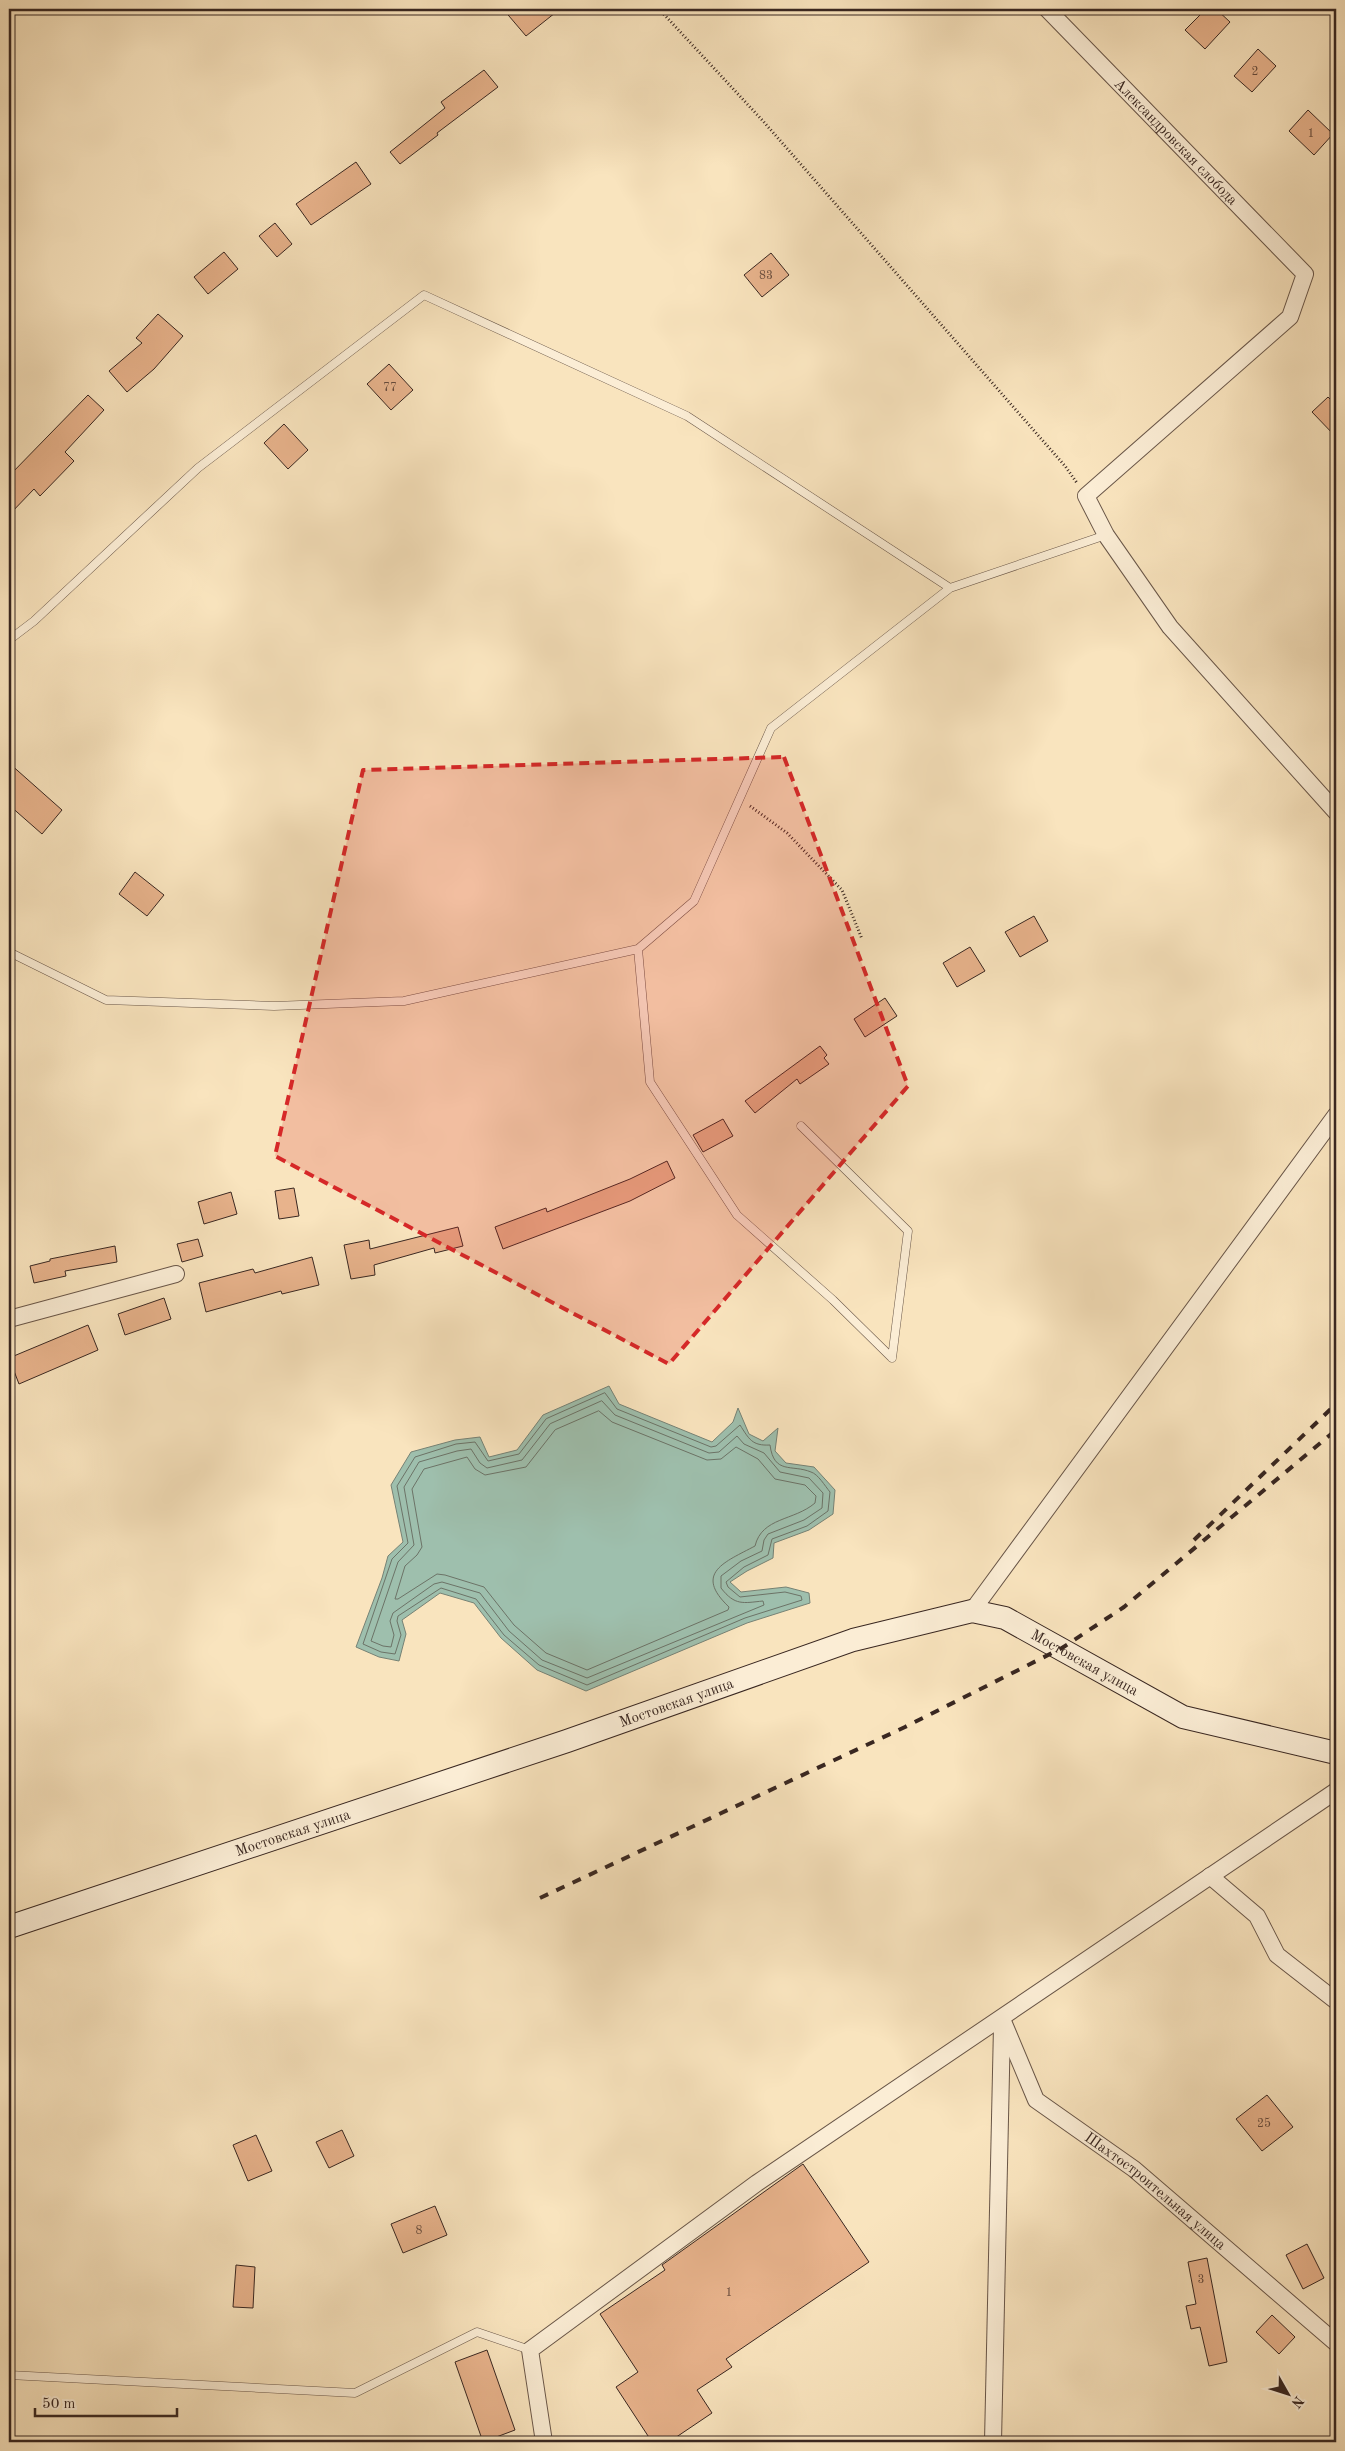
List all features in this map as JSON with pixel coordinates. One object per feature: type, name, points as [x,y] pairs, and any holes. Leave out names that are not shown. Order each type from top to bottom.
[{"type":"street","name":"Александровская слобода","points":[[1047,9],[1305,274],[1290,317],[1086,496]]},
{"type":"street","points":[[1086,496],[1106,535],[1170,628],[1336,812]]},
{"type":"street","points":[[972,1611],[1336,1115]]},
{"type":"street","points":[[9,1319],[176,1274]]},
{"type":"street","name":"Мостовская улица","points":[[9,1927],[557,1744],[852,1640],[972,1611],[1005,1618],[1183,1717],[1336,1752]]},
{"type":"street","points":[[544,2442],[530,2350],[757,2183],[1002,2019],[1336,1791]]},
{"type":"street","points":[[1210,1876],[1257,1916],[1277,1955],[1336,2001]]},
{"type":"street","points":[[993,2442],[1002,2019]]},
{"type":"street","name":"Шахтостроительная улица","points":[[1002,2019],[1036,2100],[1134,2169],[1336,2343]]},
{"type":"lane","points":[[9,640],[34,621],[198,468],[424,295],[688,416],[950,588]]},
{"type":"lane","points":[[9,952],[106,1000],[274,1006],[404,1001],[638,949],[694,901],[771,728],[950,588],[1106,535]]},
{"type":"lane","points":[[638,949],[650,1082],[737,1215],[833,1300],[892,1358],[908,1231],[801,1126]]},
{"type":"lane","points":[[9,2375],[355,2393],[477,2332],[530,2350]]},
{"type":"path","points":[[659,9],[763,121],[1066,466],[1086,496]]},
{"type":"path","points":[[740,798],[787,833],[842,890],[862,939]]},
{"type":"highlighted area","points":[[784,757],[908,1086],[669,1364],[275,1156],[363,770]]},
{"type":"water","points":[[609,1386],[619,1404],[712,1442],[733,1422],[738,1408],[749,1434],[763,1441],[778,1428],[775,1451],[786,1463],[814,1467],[835,1490],[833,1514],[809,1530],[774,1543],[773,1558],[730,1582],[741,1592],[786,1587],[809,1593],[810,1603],[747,1623],[586,1691],[537,1670],[501,1638],[474,1603],[440,1593],[402,1620],[406,1634],[399,1661],[379,1657],[356,1647],[382,1578],[388,1556],[403,1542],[391,1485],[411,1452],[455,1440],[480,1437],[489,1457],[517,1450],[543,1415]]},
{"type":"building","points":[[503,9],[560,9],[526,36]]},
{"type":"building","points":[[1206,9],[1216,9],[1230,22],[1205,49],[1185,30]]},
{"type":"building","points":[[1258,49],[1276,66],[1252,92],[1234,76]]},
{"type":"building","points":[[484,70],[498,87],[437,133],[438,135],[400,164],[390,152],[445,108],[441,102]]},
{"type":"building","points":[[1308,110],[1333,134],[1314,155],[1289,131]]},
{"type":"building","points":[[356,162],[371,184],[311,225],[296,204]]},
{"type":"building","points":[[275,223],[292,244],[277,257],[259,236]]},
{"type":"building","points":[[224,252],[238,269],[208,294],[194,277]]},
{"type":"building","points":[[771,253],[789,275],[762,297],[744,275]]},
{"type":"building","points":[[158,314],[183,336],[154,369],[127,392],[109,371],[142,343],[136,338]]},
{"type":"building","points":[[389,364],[413,390],[391,410],[367,384]]},
{"type":"building","points":[[88,395],[104,410],[65,452],[74,461],[40,496],[34,489],[9,515],[9,476]]},
{"type":"building","points":[[1328,397],[1336,405],[1336,437],[1312,412]]},
{"type":"building","points":[[284,424],[308,450],[288,469],[264,443]]},
{"type":"building","points":[[9,763],[62,810],[42,834],[9,805]]},
{"type":"building","points":[[135,872],[164,895],[147,916],[119,894]]},
{"type":"building","points":[[1034,916],[1048,941],[1020,957],[1005,932]]},
{"type":"building","points":[[970,947],[985,971],[957,987],[943,963]]},
{"type":"building","points":[[885,998],[897,1016],[865,1037],[854,1019]]},
{"type":"building","points":[[820,1046],[827,1055],[824,1058],[829,1064],[800,1084],[797,1079],[755,1113],[745,1101]]},
{"type":"building","points":[[723,1119],[733,1136],[703,1152],[693,1135]]},
{"type":"building","points":[[667,1161],[675,1178],[630,1201],[503,1249],[495,1227],[546,1208],[547,1212],[630,1179]]},
{"type":"building","points":[[294,1188],[299,1216],[279,1219],[275,1191]]},
{"type":"building","points":[[231,1192],[237,1214],[204,1224],[198,1202]]},
{"type":"building","points":[[458,1227],[463,1246],[435,1253],[434,1248],[374,1265],[375,1275],[351,1279],[344,1245],[369,1240],[370,1249]]},
{"type":"building","points":[[198,1239],[203,1256],[182,1262],[177,1244]]},
{"type":"building","points":[[115,1246],[117,1262],[65,1271],[66,1276],[34,1283],[30,1266],[50,1261],[50,1259]]},
{"type":"building","points":[[312,1257],[319,1285],[282,1294],[281,1291],[206,1312],[199,1283],[253,1269],[255,1273]]},
{"type":"building","points":[[164,1298],[171,1319],[125,1335],[118,1314]]},
{"type":"building","points":[[88,1325],[98,1350],[19,1384],[9,1358]]},
{"type":"building","points":[[1267,2095],[1293,2127],[1262,2151],[1236,2119]]},
{"type":"building","points":[[342,2130],[354,2156],[329,2168],[316,2142]]},
{"type":"building","points":[[256,2135],[272,2171],[248,2181],[233,2145]]},
{"type":"building","points":[[803,2164],[869,2262],[726,2359],[732,2367],[697,2390],[712,2413],[669,2442],[652,2442],[616,2387],[638,2372],[600,2314],[665,2270],[662,2265]]},
{"type":"building","points":[[435,2206],[447,2235],[403,2253],[391,2224]]},
{"type":"building","points":[[1307,2244],[1324,2278],[1303,2289],[1286,2255]]},
{"type":"building","points":[[1207,2258],[1227,2362],[1209,2366],[1200,2327],[1191,2329],[1186,2306],[1196,2304],[1188,2262]]},
{"type":"building","points":[[236,2265],[255,2267],[253,2308],[233,2307]]},
{"type":"building","points":[[1272,2315],[1295,2337],[1279,2354],[1256,2332]]},
{"type":"building","points":[[487,2350],[515,2430],[483,2442],[455,2362]]},
{"type":"railway","points":[[1194,1540],[1336,1404]]},
{"type":"railway","points":[[540,1898],[905,1727],[1062,1648],[1124,1607],[1336,1430]]}]
